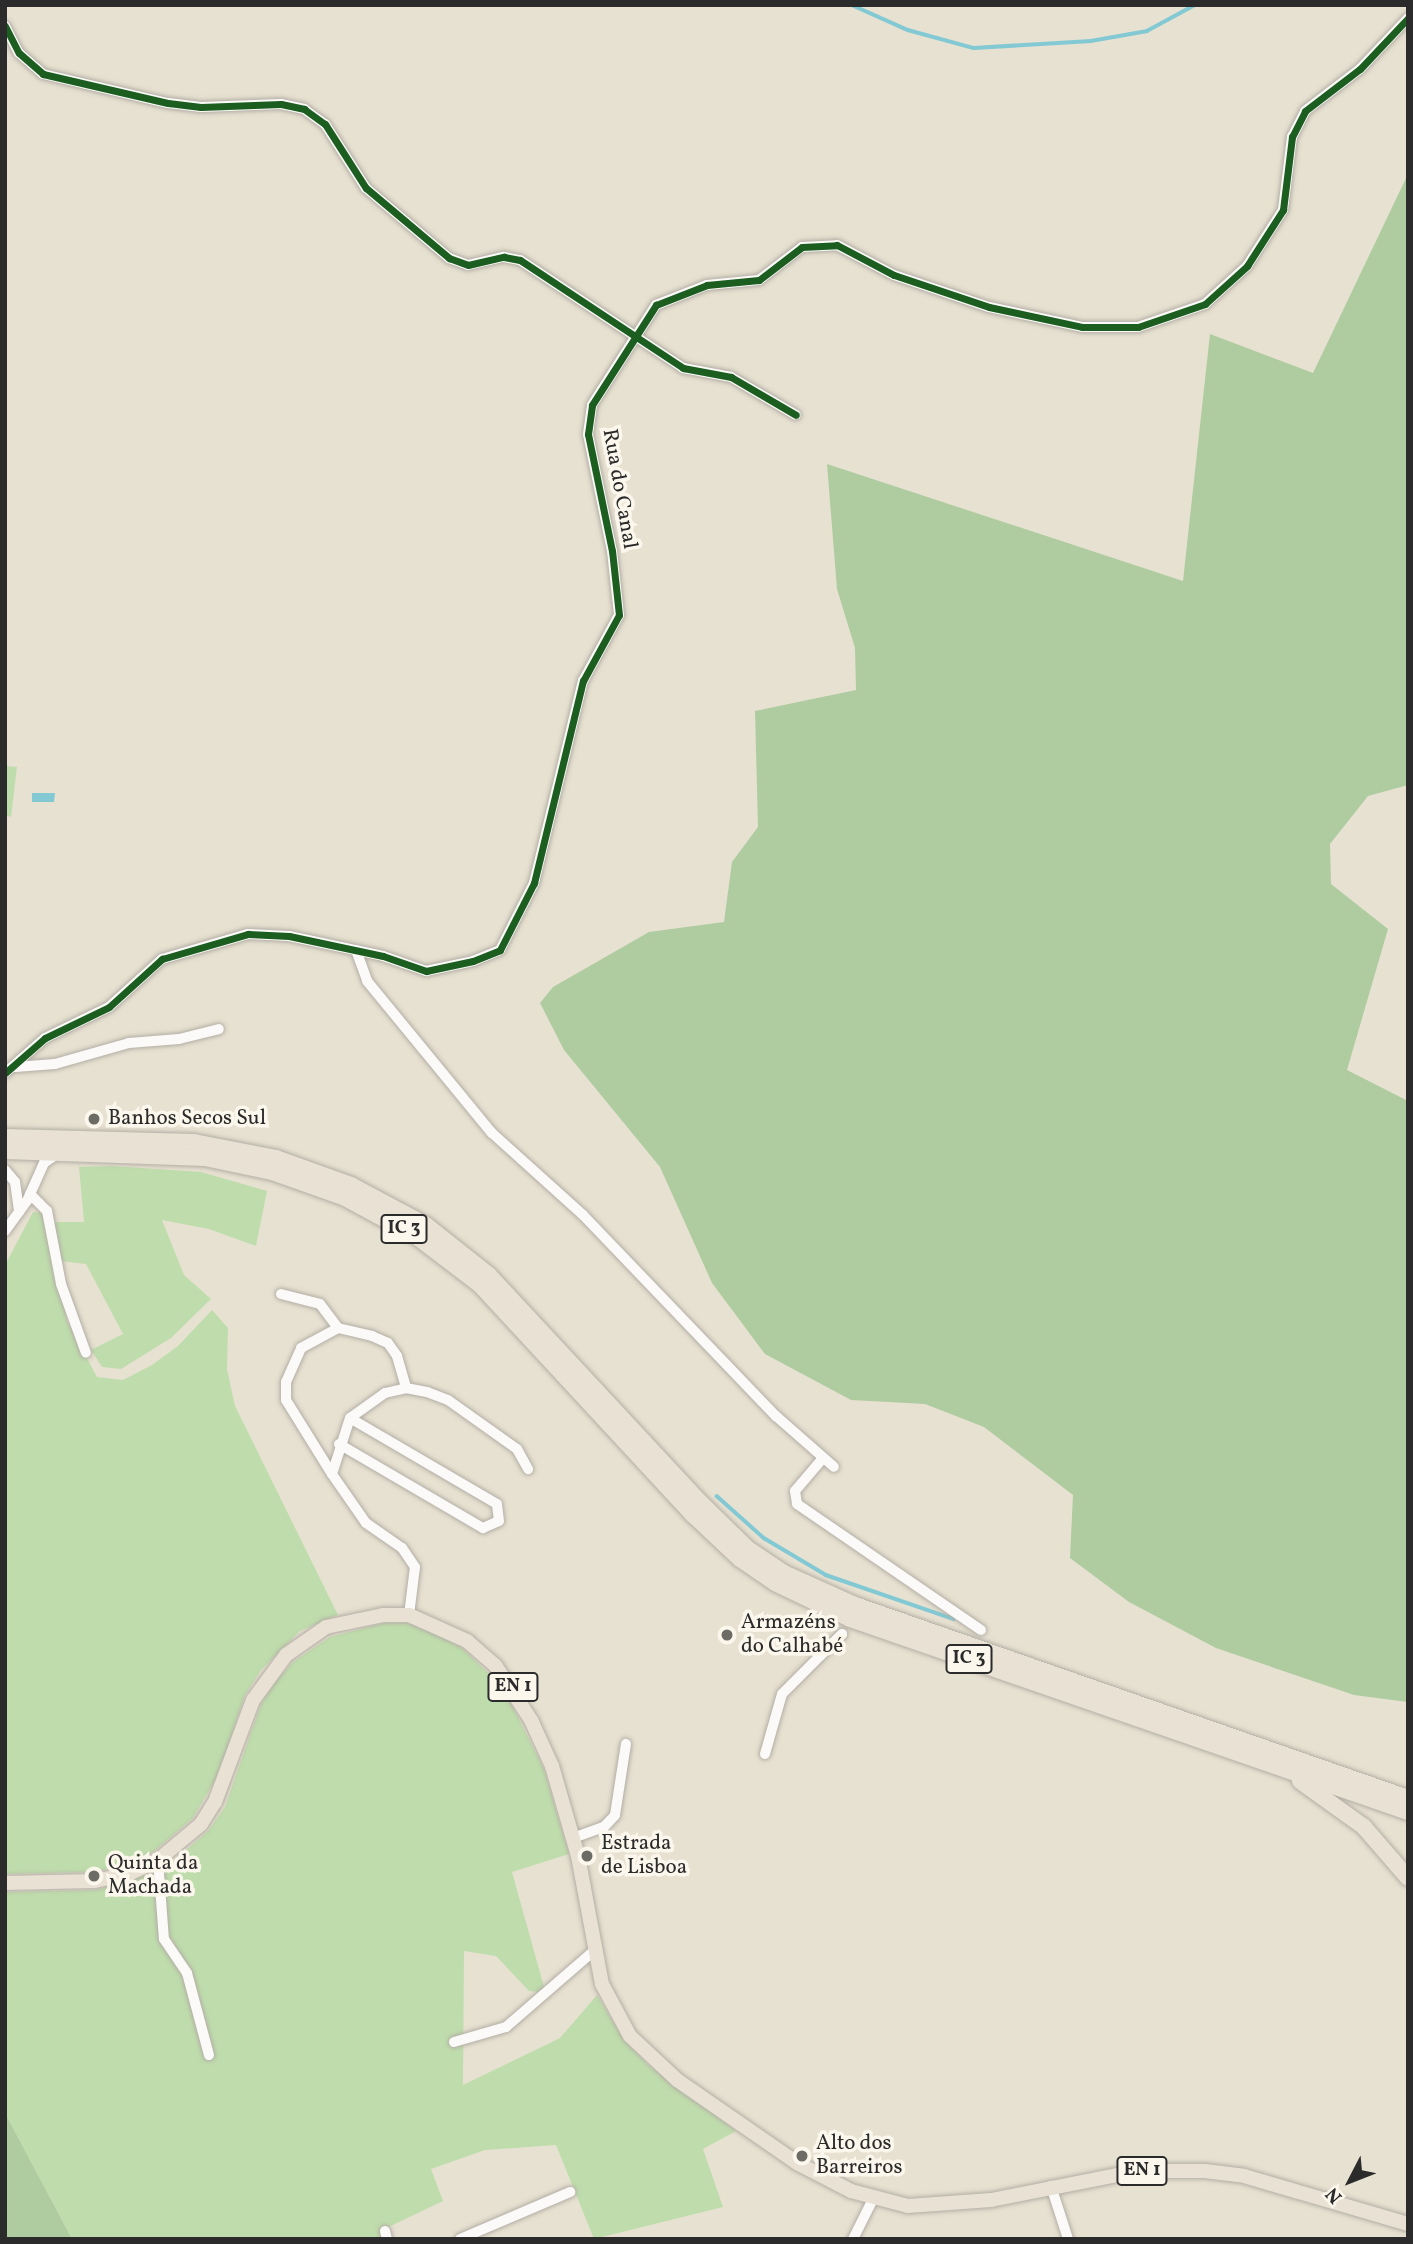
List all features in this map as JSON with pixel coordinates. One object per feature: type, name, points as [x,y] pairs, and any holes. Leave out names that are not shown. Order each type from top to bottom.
[{"type":"highway","name":"IC 3","points":[[5,1137],[167,1139],[224,1146],[276,1158],[361,1190],[426,1225],[489,1275],[702,1504],[748,1549],[783,1573],[855,1605],[1408,1798]]},
{"type":"highway","name":"IC 3","points":[[5,1151],[63,1150],[205,1158],[272,1172],[345,1198],[418,1237],[480,1285],[692,1514],[740,1559],[775,1583],[850,1619],[1408,1812]]},
{"type":"highway","points":[[1281,1768],[1356,1821],[1408,1878]]},
{"type":"highway","points":[[1370,1784],[1408,1788]]},
{"type":"main road","name":"EN 1","points":[[5,1883],[95,1881],[129,1874],[159,1860],[201,1824],[215,1802],[253,1700],[286,1655],[326,1627],[383,1615],[409,1615],[467,1640],[510,1682],[552,1766],[573,1838],[610,2004],[630,2036],[652,2059],[787,2156],[851,2191],[908,2206],[938,2206],[1138,2171],[1205,2171],[1244,2176],[1408,2224]]},
{"type":"street","name":"Rua do Canal","points":[[10,1070],[45,1038],[109,1007],[162,959],[248,934],[289,936],[356,950],[425,971],[473,961],[500,950],[534,883],[583,681],[610,639],[619,615],[612,551],[589,434],[592,405],[656,305],[707,285],[760,280],[802,247],[837,245],[894,275],[977,303],[1082,327],[1138,327],[1205,304],[1247,266],[1283,210],[1292,137],[1305,111],[1360,69],[1408,18]]},
{"type":"street","points":[[5,26],[19,53],[43,74],[168,103],[201,107],[281,104],[304,109],[326,124],[366,188],[449,258],[468,265],[504,257],[539,268],[634,340],[683,368],[732,377],[796,415]]},
{"type":"street","points":[[356,950],[367,981],[492,1133],[583,1215],[776,1416],[834,1467]]},
{"type":"street","points":[[10,1070],[55,1064],[129,1043],[179,1039],[219,1029]]},
{"type":"street","points":[[5,1231],[30,1194],[44,1163],[63,1150]]},
{"type":"street","points":[[5,1170],[15,1182],[19,1212]]},
{"type":"street","points":[[30,1194],[47,1211],[61,1284],[86,1353]]},
{"type":"street","points":[[281,1294],[320,1304],[338,1328],[388,1343],[397,1356],[406,1388]]},
{"type":"street","points":[[338,1328],[301,1348],[286,1382],[286,1400],[332,1475],[366,1523],[402,1548],[415,1567],[409,1615]]},
{"type":"street","points":[[332,1475],[339,1444],[350,1418],[385,1393],[406,1388],[448,1401],[517,1449],[528,1469]]},
{"type":"street","points":[[339,1444],[483,1528],[499,1521],[497,1504],[350,1418]]},
{"type":"street","points":[[823,1458],[795,1491],[797,1504],[981,1630]]},
{"type":"street","points":[[765,1754],[782,1693],[842,1634]]},
{"type":"street","points":[[573,1838],[604,1827],[615,1815],[626,1744]]},
{"type":"street","points":[[159,1860],[164,1939],[187,1973],[209,2055]]},
{"type":"street","points":[[454,2042],[506,2027],[596,1950]]},
{"type":"street","points":[[1051,2186],[1068,2239]]},
{"type":"street","points":[[460,2239],[570,2192]]},
{"type":"street","points":[[853,2239],[874,2197]]},
{"type":"green space","points":[[1408,174],[1408,785],[1368,796],[1330,844],[1331,884],[1388,929],[1347,1070],[1408,1101],[1408,1702],[1354,1695],[1216,1648],[1129,1602],[1070,1558],[1073,1495],[984,1427],[925,1404],[851,1400],[765,1354],[712,1283],[660,1167],[564,1050],[540,1003],[553,987],[649,932],[724,922],[732,862],[758,827],[755,711],[856,690],[855,648],[837,589],[827,464],[1183,581],[1210,334],[1313,373]]},
{"type":"green space","points":[[5,766],[17,767],[11,817],[5,815]]},
{"type":"green space","points":[[111,1166],[201,1172],[267,1191],[256,1246],[209,1229],[162,1220],[184,1275],[211,1299],[171,1338],[121,1369],[102,1367],[91,1350],[123,1334],[86,1264],[61,1261],[54,1222],[84,1222],[79,1167]]},
{"type":"green space","points":[[33,1212],[44,1213],[67,1321],[97,1377],[123,1380],[152,1365],[178,1346],[212,1310],[228,1328],[227,1369],[235,1406],[338,1615],[300,1631],[261,1670],[245,1695],[218,1775],[193,1818],[153,1852],[126,1865],[93,1872],[5,1874],[5,1265]]},
{"type":"green space","points":[[384,1623],[408,1623],[462,1648],[503,1687],[544,1769],[569,1854],[512,1872],[544,1987],[538,1992],[529,1991],[496,1956],[464,1951],[463,2085],[560,2038],[597,1995],[624,2040],[647,2064],[736,2131],[703,2149],[723,2207],[594,2239],[556,2145],[485,2150],[431,2169],[443,2201],[380,2231],[381,2239],[72,2239],[5,2113],[5,1892],[96,1890],[165,1869],[209,1830],[225,1807],[261,1704],[276,1681],[293,1662],[330,1637]]},
{"type":"green space","points":[[5,2113],[72,2239],[5,2239]]},
{"type":"water","points":[[32,793],[55,793],[54,802],[32,802]]},
{"type":"waterway","points":[[852,5],[908,30],[974,48],[1091,41],[1147,31],[1195,5]]},
{"type":"waterway","points":[[717,1496],[764,1538],[826,1575],[954,1619]]},
{"type":"cycle path","points":[[5,1073],[45,1038],[109,1007],[162,959],[248,934],[289,936],[383,956],[426,971],[473,961],[500,950],[534,883],[583,681],[619,615],[612,551],[588,434],[592,405],[656,305],[707,285],[759,280],[802,247],[837,245],[894,275],[989,307],[1082,327],[1138,327],[1205,304],[1247,266],[1283,210],[1292,137],[1305,111],[1360,69],[1408,18]]},
{"type":"cycle path","points":[[5,26],[19,53],[43,74],[168,103],[201,107],[281,104],[304,109],[325,124],[366,188],[449,258],[468,265],[504,257],[520,260],[683,368],[731,377],[796,415]]},
{"type":"place","name":"Banhos Secos Sul","points":[[94,1119]]},
{"type":"place","name":"Armazéns do Calhabé","points":[[727,1635]]},
{"type":"place","name":"Estrada de Lisboa","points":[[587,1856]]},
{"type":"place","name":"Quinta da Machada","points":[[94,1876]]},
{"type":"place","name":"Alto dos Barreiros","points":[[802,2156]]}]
